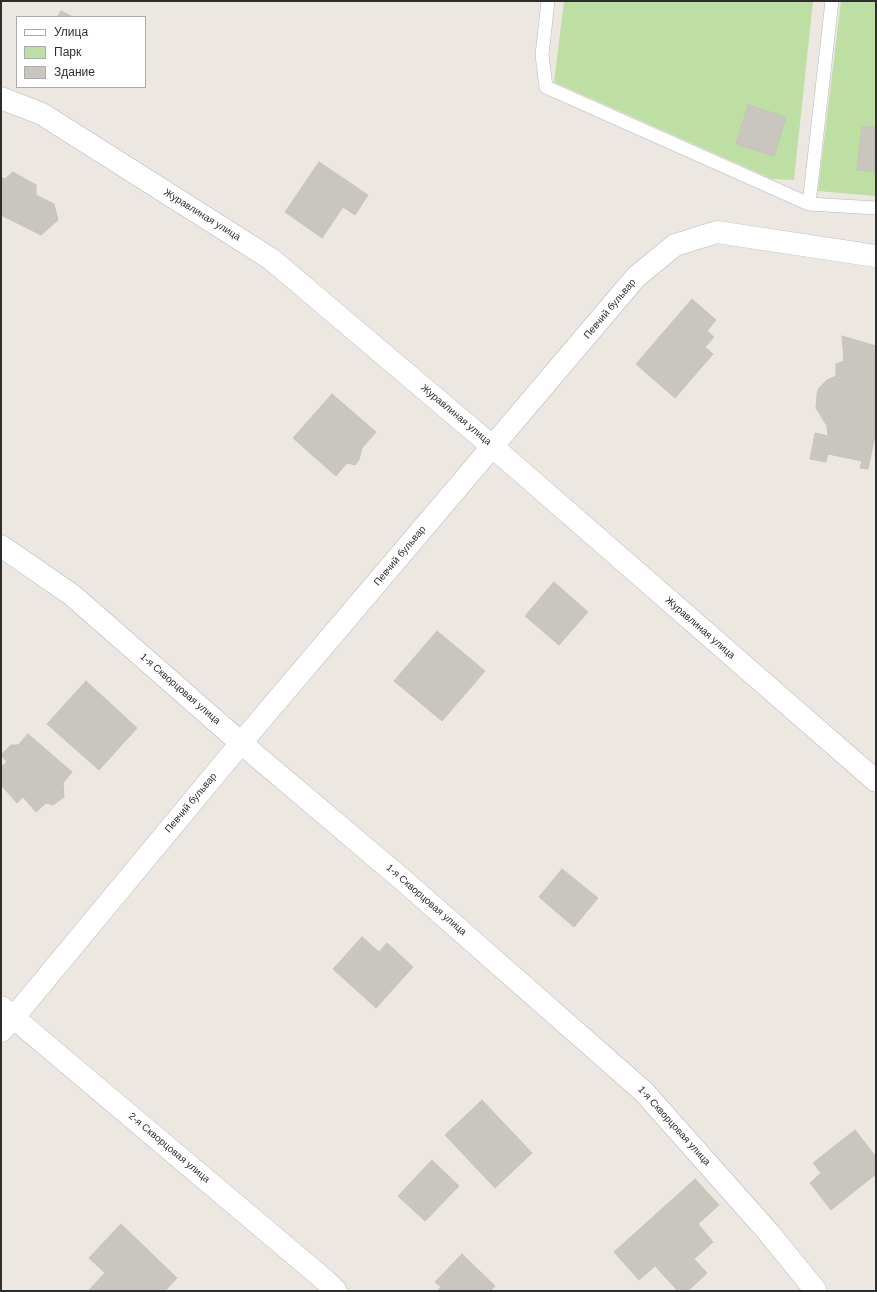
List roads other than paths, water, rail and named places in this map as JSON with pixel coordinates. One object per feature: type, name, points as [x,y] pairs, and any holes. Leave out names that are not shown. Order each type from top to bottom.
[{"type":"street","name":"Журавлиная улица","points":[[1,98],[42,114],[271,259],[493,447],[876,782]]},
{"type":"street","name":"Певчий бульвар","points":[[5,1018],[241,743],[636,277],[676,245],[717,232],[876,256]]},
{"type":"street","name":"1-я Скворцовая улица","points":[[1,546],[72,595],[241,743],[404,880],[644,1092],[769,1233],[816,1291]]},
{"type":"street","name":"2-я Скворцовая улица","points":[[5,1018],[326,1280],[336,1291]]},
{"type":"lane","points":[[548,1],[542,55],[546,87],[810,204],[876,208]]},
{"type":"lane","points":[[810,204],[832,1]]}]
